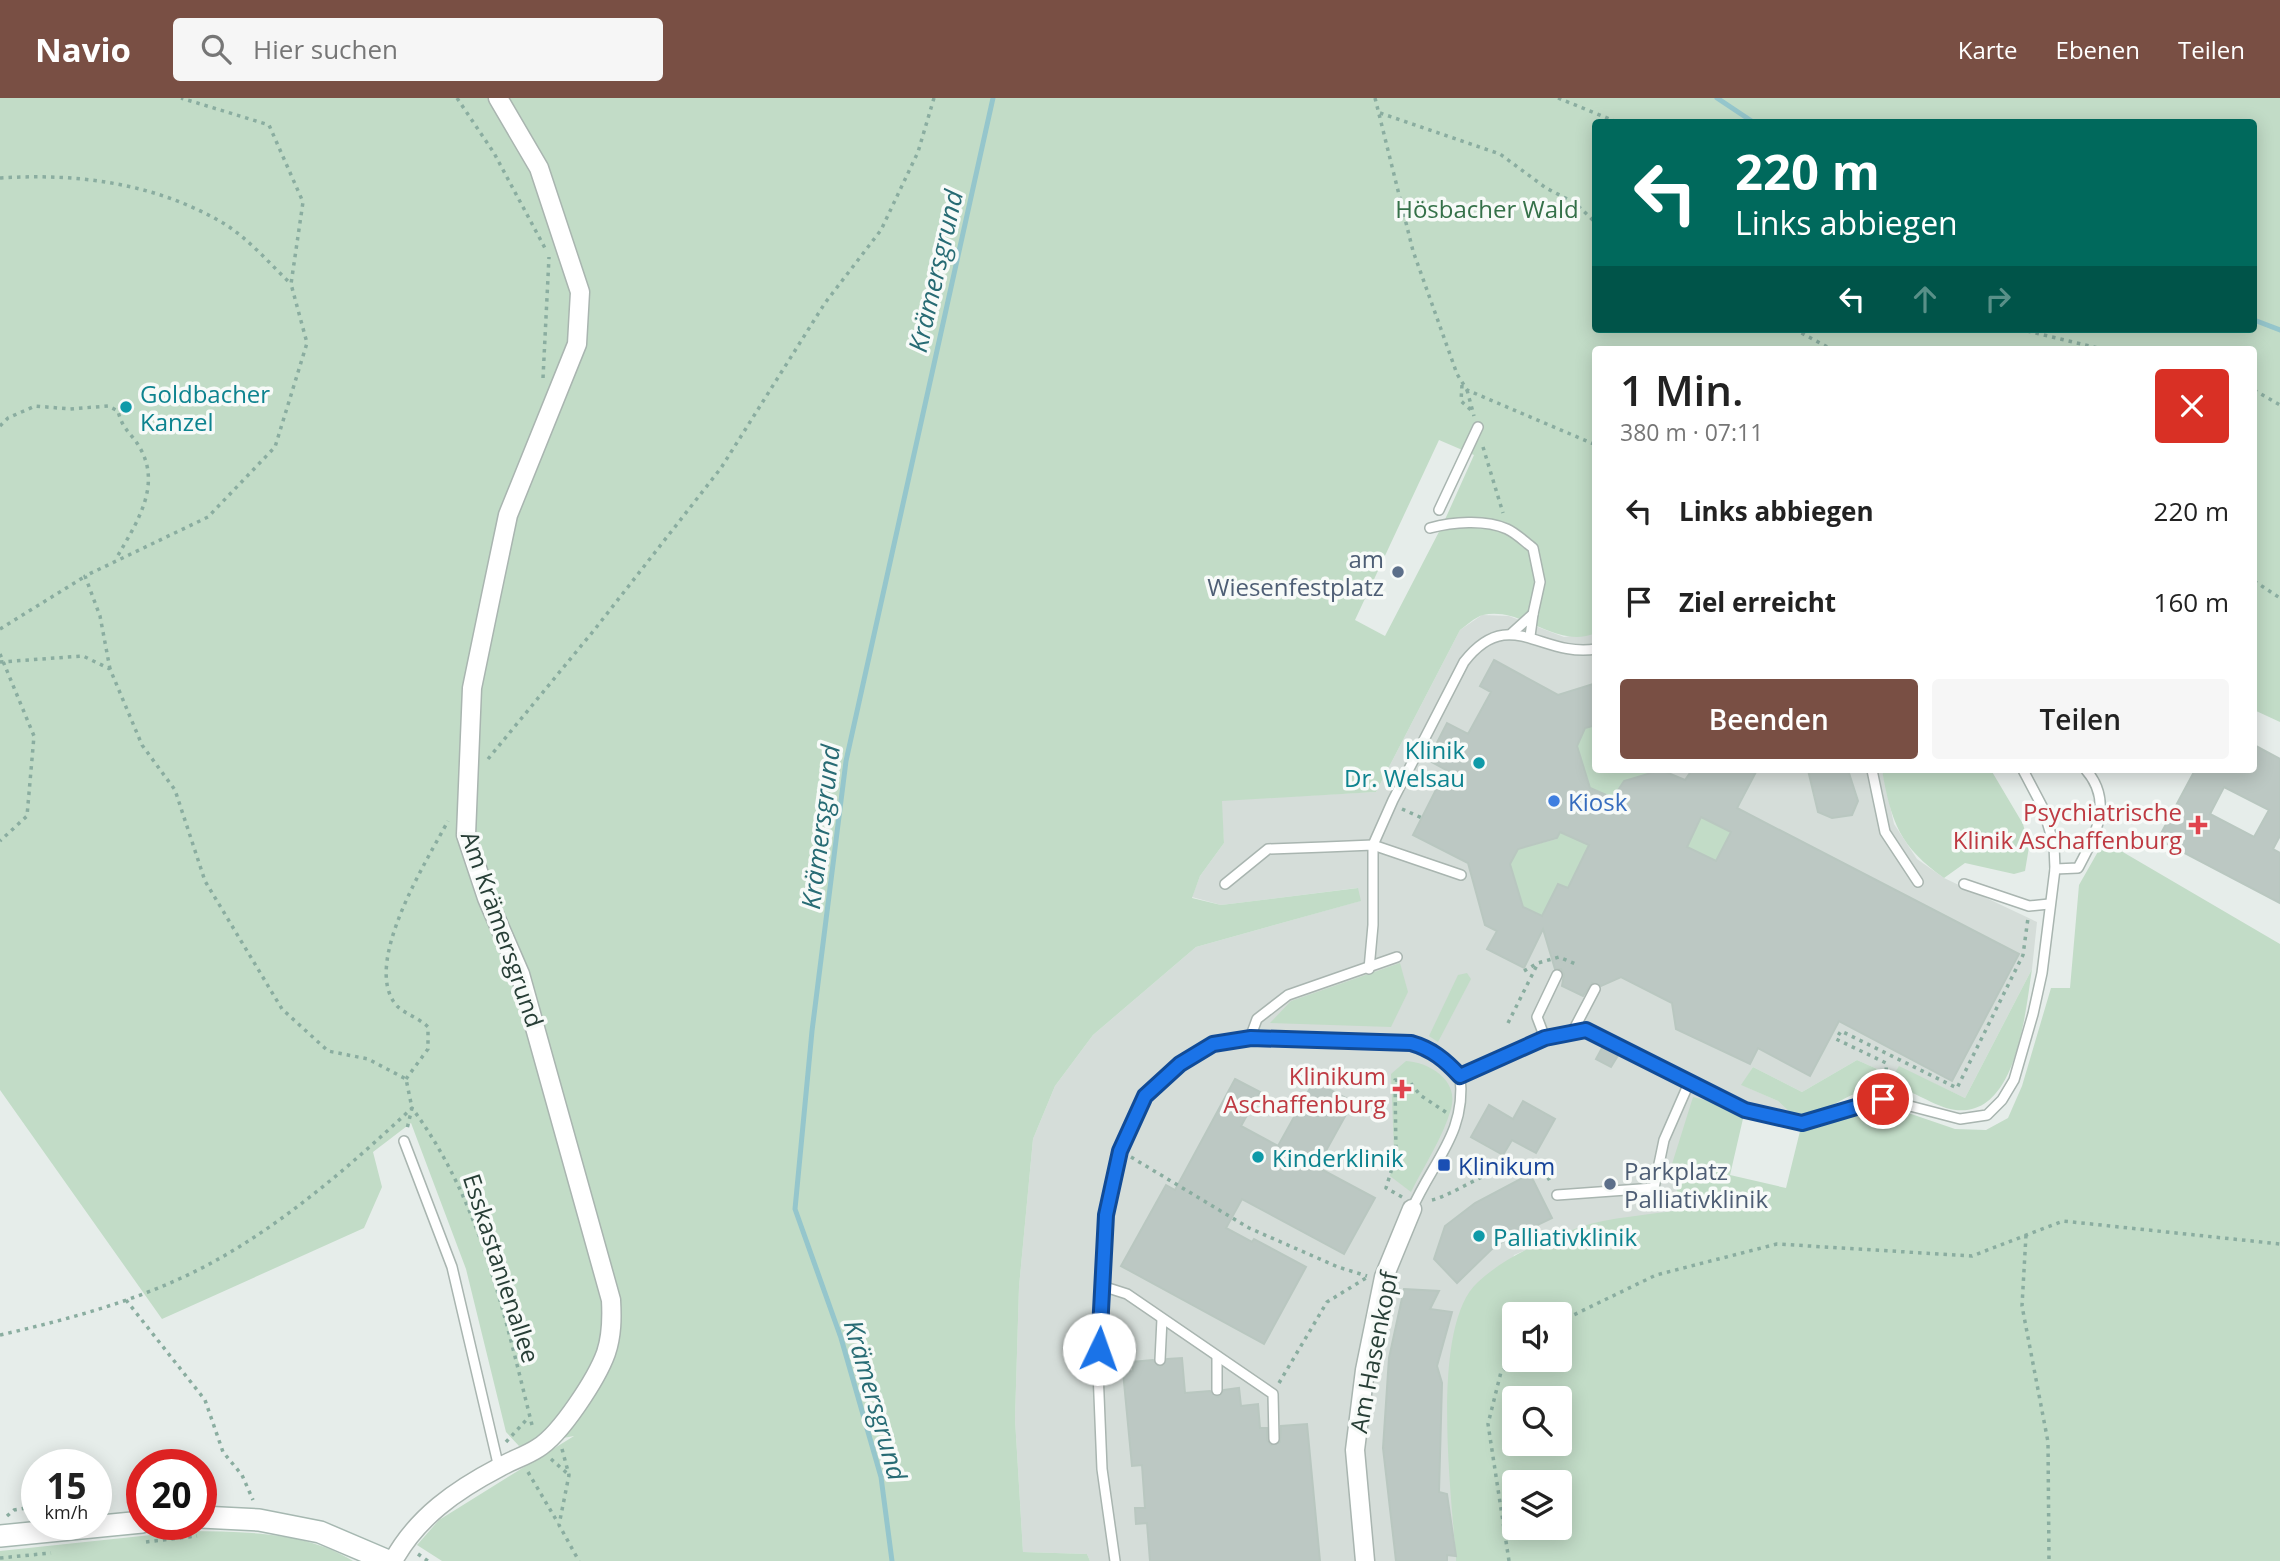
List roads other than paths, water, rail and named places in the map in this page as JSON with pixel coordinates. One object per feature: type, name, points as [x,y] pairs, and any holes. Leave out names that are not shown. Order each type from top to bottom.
[{"type":"street","name":"Am Krämersgrund","points":[[390,1561],[434,1508],[499,1468],[538,1448],[558,1433],[605,1355],[612,1328],[611,1300],[520,974],[487,898],[466,835],[472,688],[508,514],[577,344],[580,292],[539,169],[498,98]]},
{"type":"street","name":"Am Hasenkopf","points":[[1365,1561],[1355,1450],[1376,1277],[1413,1206]]},
{"type":"street","points":[[217,1524],[259,1520],[320,1532],[390,1561]]},
{"type":"street","points":[[0,1535],[126,1532]]},
{"type":"lane","points":[[1438,510],[1478,427]]},
{"type":"lane","points":[[1430,528],[1443,524],[1478,523],[1507,529],[1533,548],[1541,582],[1530,636]]},
{"type":"lane","points":[[1369,969],[1373,925],[1373,845],[1391,804],[1464,662],[1478,643],[1512,633],[1533,614]]},
{"type":"lane","points":[[1512,633],[1530,636],[1556,649],[1592,649]]},
{"type":"lane","points":[[1873,773],[1885,832],[1918,882]]},
{"type":"lane","points":[[1115,1561],[1102,1469],[1098,1370],[1106,1215],[1120,1151],[1145,1096],[1180,1064],[1213,1044],[1251,1038],[1411,1043],[1428,1048],[1442,1057],[1460,1076],[1545,1038],[1586,1030],[1745,1110],[1802,1123],[1883,1099],[1960,1119],[1987,1115],[2002,1100],[2014,1080],[2042,973],[2055,869],[2054,845],[2043,808],[2025,773]]},
{"type":"lane","points":[[2055,869],[2078,868],[2095,834],[2101,813],[2099,789],[2089,773]]},
{"type":"lane","points":[[1225,884],[1268,849],[1373,845],[1461,875]]},
{"type":"lane","points":[[1964,884],[2029,906],[2049,904]]},
{"type":"lane","points":[[1251,1038],[1257,1019],[1287,995],[1369,969],[1396,957]]},
{"type":"lane","points":[[1545,1038],[1537,1017],[1557,975]]},
{"type":"lane","points":[[1573,1031],[1595,989]]},
{"type":"lane","name":"Am Hasenkopf","points":[[1413,1206],[1459,1124],[1463,1101],[1460,1076]]},
{"type":"lane","points":[[1557,1195],[1654,1188],[1664,1140],[1689,1083]]},
{"type":"lane","points":[[404,1141],[452,1267],[499,1468]]},
{"type":"lane","points":[[1102,1286],[1127,1294],[1273,1394],[1274,1438]]},
{"type":"lane","points":[[1160,1360],[1163,1320]]},
{"type":"lane","points":[[1217,1356],[1217,1390]]},
{"type":"waterway","name":"Krämersgrund","points":[[892,1561],[881,1477],[841,1338],[795,1209],[812,1031],[846,761],[993,98]]},
{"type":"waterway","points":[[1717,98],[1748,119]]},
{"type":"waterway","points":[[2257,321],[2280,330]]},
{"type":"place","name":"Goldbacher Kanzel","points":[[126,407]]},
{"type":"place","name":"am Wiesenfestplatz","points":[[1398,572]]},
{"type":"place","name":"Klinik Dr. Welsau","points":[[1479,763]]},
{"type":"place","name":"Kiosk","points":[[1554,801]]},
{"type":"place","name":"Psychiatrische Klinik Aschaffenburg","points":[[2198,825]]},
{"type":"place","name":"Klinikum Aschaffenburg","points":[[1402,1089]]},
{"type":"place","name":"Kinderklinik","points":[[1258,1157]]},
{"type":"place","name":"Klinikum","points":[[1444,1165]]},
{"type":"place","name":"Parkplatz Palliativklinik","points":[[1610,1184]]},
{"type":"place","name":"Palliativklinik","points":[[1479,1236]]},
{"type":"park label","name":"Hösbacher Wald","points":[[1487,208]]}]
